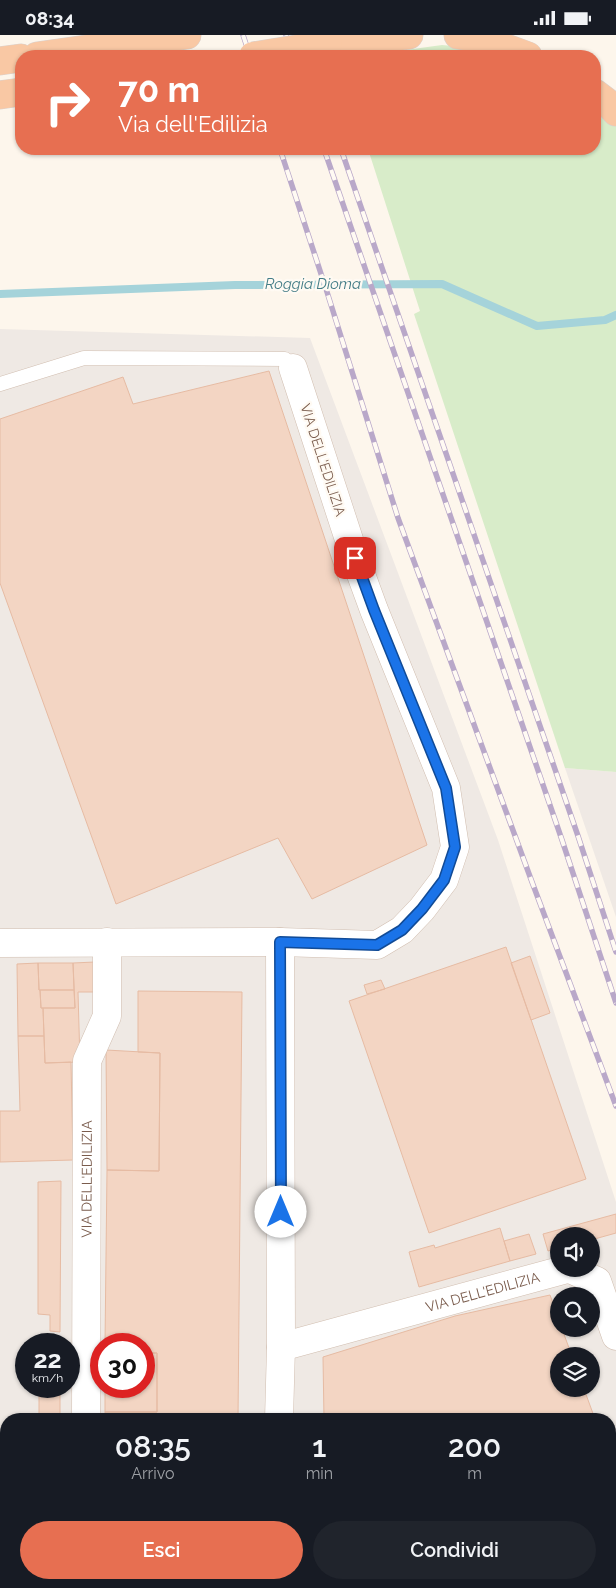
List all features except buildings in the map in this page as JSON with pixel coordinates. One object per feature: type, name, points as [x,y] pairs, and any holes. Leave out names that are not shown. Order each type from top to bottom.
[{"type":"highway","points":[[80,50],[187,35]]},
{"type":"highway","points":[[290,50],[409,35]]},
{"type":"highway","points":[[458,35],[482,39],[512,50]]},
{"type":"highway","points":[[0,61],[15,59]]},
{"type":"highway","points":[[0,95],[15,93]]},
{"type":"highway","points":[[601,98],[616,112]]},
{"type":"street","name":"VIA DELL'EDILIZIA","points":[[0,943],[280,942],[377,945],[402,930],[422,909],[444,880],[455,847],[446,788],[355,558],[293,367]]},
{"type":"street","name":"VIA DELL'EDILIZIA","points":[[86,1413],[87,1061],[107,1016],[107,942]]},
{"type":"street","points":[[280,942],[280,1413]]},
{"type":"street","name":"VIA DELL'EDILIZIA","points":[[281,1347],[550,1274]]},
{"type":"street","name":"VIA DELL'EDILIZIA","points":[[587,1277],[597,1281],[616,1335]]},
{"type":"lane","points":[[0,384],[84,359],[285,359],[293,367]]},
{"type":"shaded area","points":[[0,329],[310,338],[498,840],[616,1202],[616,1413],[0,1413]]},
{"type":"shaded area","points":[[565,768],[616,772],[616,917]]},
{"type":"green space","points":[[442,45],[490,50],[406,50]]},
{"type":"green space","points":[[601,104],[616,120],[616,772],[565,768],[414,314],[420,311],[370,155],[601,155]]},
{"type":"waterway","name":"Roggia Dioma","points":[[0,294],[235,285],[442,284],[537,326],[605,320],[616,315]]},
{"type":"railway","points":[[243,35],[248,50]]},
{"type":"railway","points":[[286,35],[291,50]]},
{"type":"railway","points":[[303,35],[308,50]]},
{"type":"railway","points":[[282,155],[398,518],[616,1106]]},
{"type":"railway","points":[[326,155],[562,840],[616,1003]]},
{"type":"railway","points":[[343,155],[578,836],[616,952]]},
{"type":"route","points":[[281,1212],[280,942],[377,945],[402,930],[422,909],[444,880],[455,847],[446,788],[355,558]]}]
